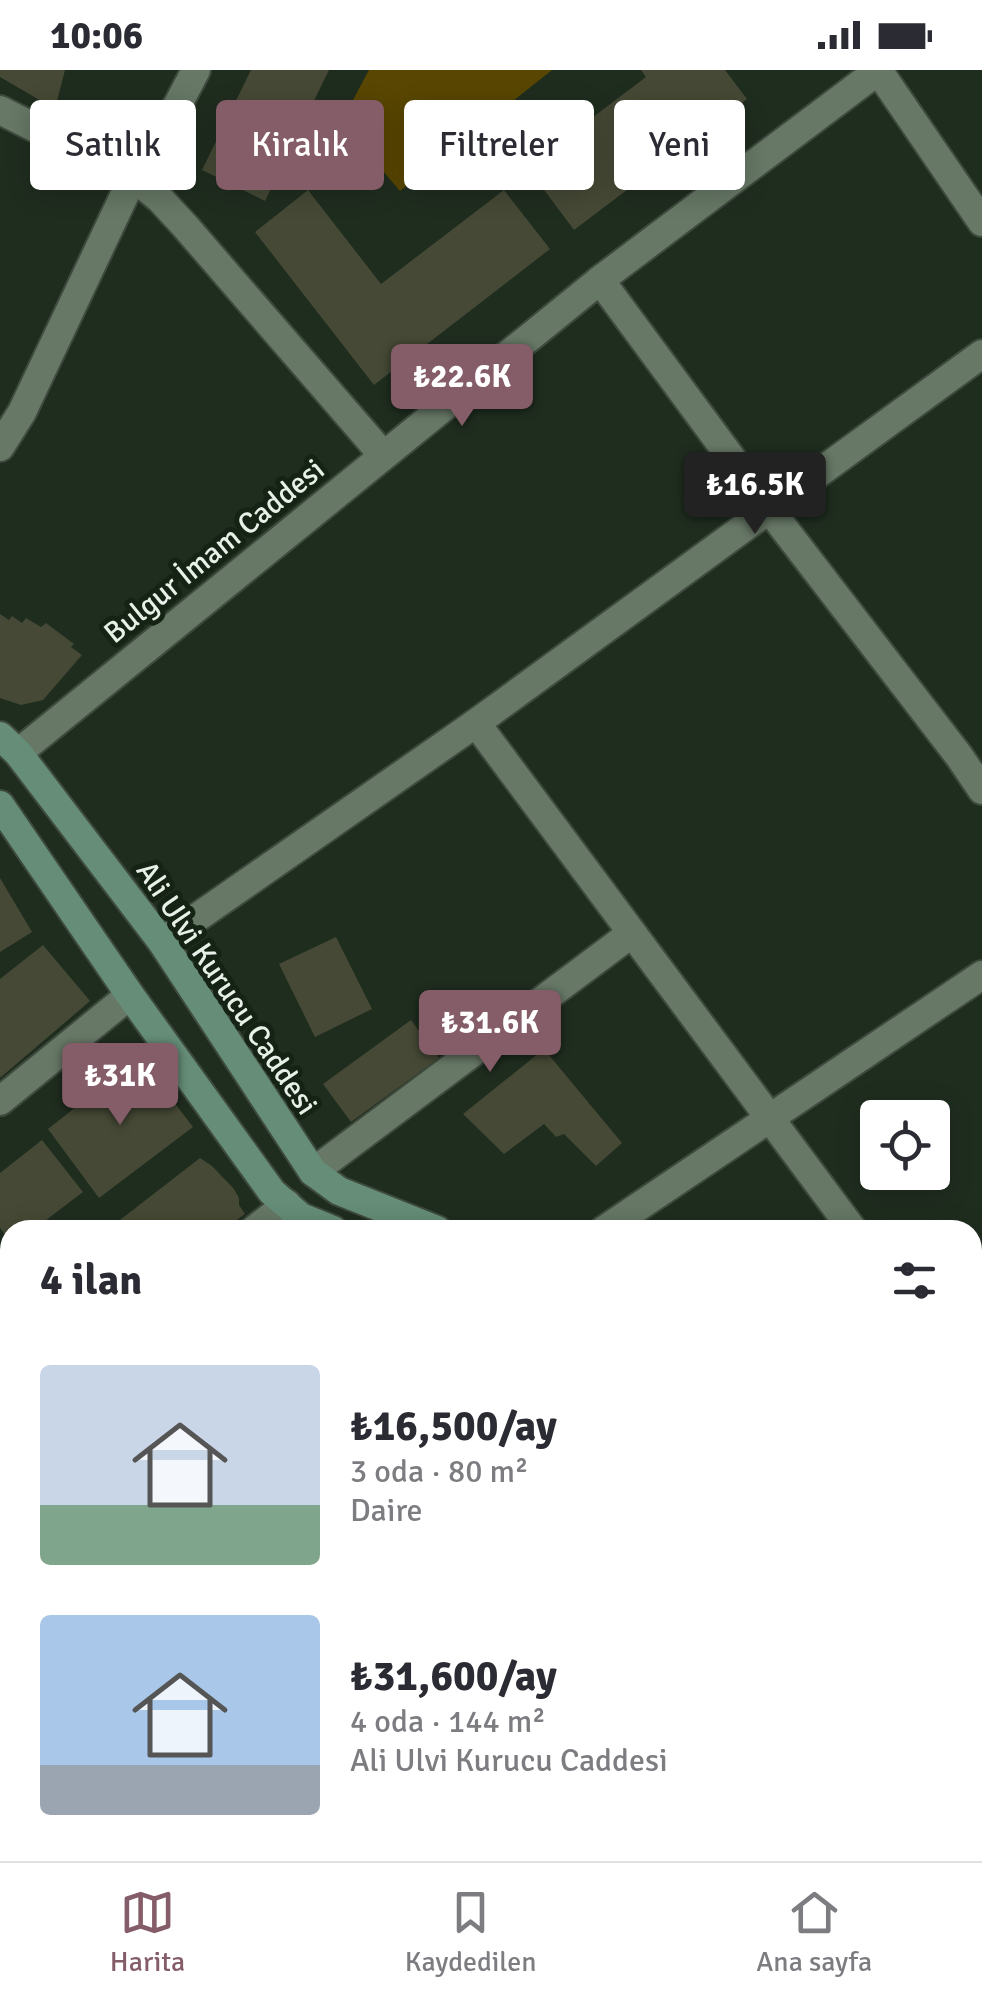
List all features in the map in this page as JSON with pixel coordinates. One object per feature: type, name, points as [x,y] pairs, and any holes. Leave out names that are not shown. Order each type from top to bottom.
[{"type":"main road","name":"Ali Ulvi Kurucu Caddesi","points":[[9,744],[162,942],[314,1172],[339,1191],[411,1220]]},
{"type":"main road","points":[[0,805],[272,1192],[308,1220]]},
{"type":"street","points":[[180,100],[196,70]]},
{"type":"street","points":[[878,70],[982,222]]},
{"type":"street","name":"Bulgur İmam Caddesi","points":[[9,744],[383,456],[600,280],[878,70]]},
{"type":"street","points":[[0,110],[30,125]]},
{"type":"street","points":[[0,447],[22,412],[127,190]]},
{"type":"street","points":[[148,190],[185,226],[383,456]]},
{"type":"street","points":[[600,280],[982,790]]},
{"type":"street","points":[[162,942],[476,722],[982,354]]},
{"type":"street","points":[[476,722],[846,1220]]},
{"type":"street","points":[[314,1172],[632,933]]},
{"type":"street","points":[[619,1220],[982,975]]},
{"type":"street","points":[[0,1102],[130,995]]},
{"type":"street","points":[[267,1220],[287,1204]]},
{"type":"shaded area","points":[[369,70],[552,70],[514,100],[404,100],[404,188],[400,191],[384,172],[384,100],[353,100]]},
{"type":"building","points":[[0,70],[65,70],[57,100],[40,100],[0,77]]},
{"type":"building","points":[[251,70],[329,70],[314,100],[236,100]]},
{"type":"building","points":[[641,70],[725,70],[747,99],[616,100],[646,77]]},
{"type":"building","points":[[614,101],[614,190],[627,190],[574,230],[544,190],[594,190],[594,116]]},
{"type":"building","points":[[216,141],[216,177],[202,170]]},
{"type":"building","points":[[243,190],[270,190],[265,201]]},
{"type":"building","points":[[308,190],[381,284],[504,190],[550,249],[374,385],[255,232]]},
{"type":"building","points":[[0,614],[22,623],[26,618],[41,627],[46,623],[82,655],[43,700],[21,705],[0,698]]},
{"type":"building","points":[[0,878],[32,932],[0,952]]},
{"type":"building","points":[[336,937],[372,1009],[315,1037],[279,964]]},
{"type":"building","points":[[43,945],[90,1001],[0,1078],[0,979]]},
{"type":"building","points":[[411,1020],[439,1058],[351,1122],[323,1084]]},
{"type":"building","points":[[544,1049],[622,1143],[596,1166],[564,1134],[556,1137],[544,1124],[504,1154],[463,1114]]},
{"type":"building","points":[[139,1057],[193,1127],[99,1198],[48,1129]]},
{"type":"building","points":[[42,1140],[83,1192],[46,1220],[0,1220],[0,1173]]},
{"type":"building","points":[[200,1158],[234,1189],[245,1214],[237,1220],[120,1220]]}]
